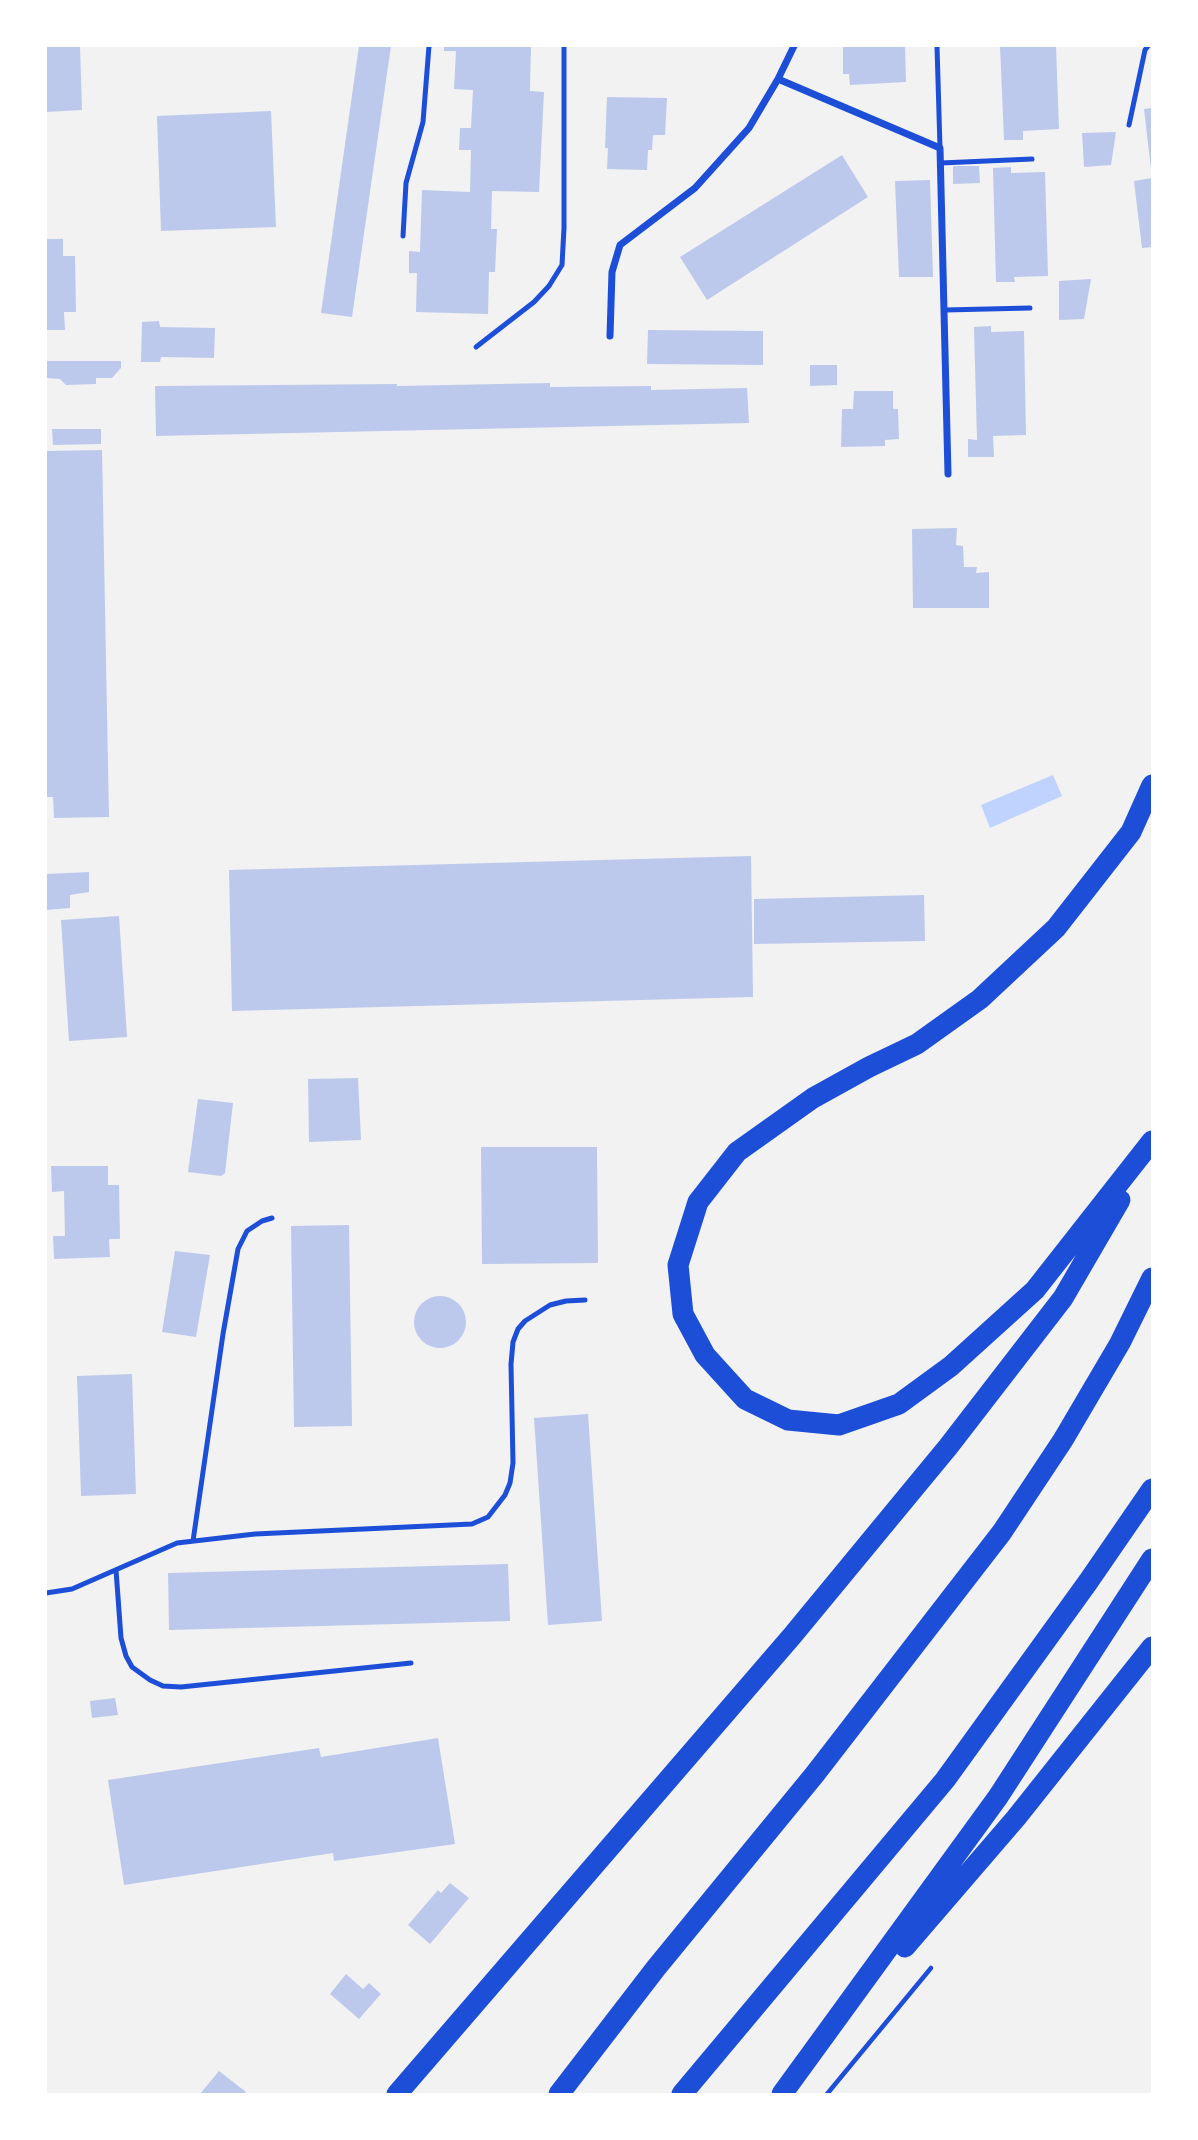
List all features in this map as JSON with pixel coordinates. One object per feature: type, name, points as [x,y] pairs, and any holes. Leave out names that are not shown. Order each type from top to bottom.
[{"type":"highway","points":[[1153,785],[1131,832],[1056,928],[980,999],[916,1044],[813,1098],[737,1152],[698,1202],[678,1265],[683,1314],[705,1355],[745,1399],[788,1420],[839,1425],[899,1404],[951,1366],[1035,1290],[1153,1142]]},
{"type":"highway","points":[[397,2095],[792,1636],[948,1447],[1063,1298],[1153,1142]]},
{"type":"highway","points":[[559,2095],[656,1968],[816,1774],[1002,1532],[1063,1440],[1120,1343],[1153,1278]]},
{"type":"highway","points":[[682,2095],[945,1780],[1153,1489]]},
{"type":"highway","points":[[782,2095],[998,1797],[1153,1559]]},
{"type":"highway","points":[[819,2046],[1016,1818],[1153,1647]]},
{"type":"highway","points":[[541,2095],[656,1968]]},
{"type":"street","points":[[610,336],[611,272],[620,245],[695,188],[749,128],[794,46]]},
{"type":"street","points":[[778,79],[940,148],[948,474]]},
{"type":"lane","points":[[403,236],[406,183],[424,122],[429,46]]},
{"type":"lane","points":[[476,347],[517,317],[542,294],[562,265],[564,46]]},
{"type":"lane","points":[[937,46],[940,148]]},
{"type":"lane","points":[[1129,125],[1148,46]]},
{"type":"lane","points":[[941,163],[1032,159]]},
{"type":"lane","points":[[945,310],[1030,308]]},
{"type":"lane","points":[[193,1541],[238,1249],[247,1231],[272,1218]]},
{"type":"lane","points":[[46,1593],[72,1589],[177,1542],[256,1534],[472,1524],[488,1517],[505,1495],[510,1483],[513,1463],[511,1364],[513,1342],[518,1329],[525,1321],[550,1305],[585,1300]]},
{"type":"lane","points":[[116,1570],[121,1638],[126,1657],[132,1667],[150,1681],[163,1686],[181,1687],[411,1663]]},
{"type":"water","points":[[1053,775],[1062,796],[990,828],[981,805]]},
{"type":"building","points":[[46,46],[80,46],[82,110],[46,112]]},
{"type":"building","points":[[359,46],[391,46],[352,317],[321,313]]},
{"type":"building","points":[[444,46],[531,46],[530,91],[544,92],[539,192],[492,191],[491,229],[497,229],[495,272],[489,272],[488,314],[416,312],[417,273],[409,273],[409,251],[420,252],[422,190],[470,192],[471,150],[459,150],[460,128],[471,128],[473,90],[454,89],[456,51],[444,51]]},
{"type":"building","points":[[843,46],[905,46],[906,82],[850,85],[849,74],[843,74]]},
{"type":"building","points":[[1000,46],[1056,46],[1059,129],[1023,131],[1023,140],[1004,140]]},
{"type":"building","points":[[607,97],[667,98],[665,135],[653,135],[652,150],[648,150],[647,170],[607,169]]},
{"type":"building","points":[[1152,108],[1152,169],[1151,169],[1144,109]]},
{"type":"building","points":[[271,111],[276,227],[161,231],[157,116]]},
{"type":"building","points":[[1116,132],[1111,165],[1084,167],[1082,133]]},
{"type":"building","points":[[842,155],[868,197],[707,300],[680,257]]},
{"type":"building","points":[[953,166],[979,166],[980,183],[953,184]]},
{"type":"building","points":[[1011,167],[1011,173],[1045,172],[1048,276],[1014,277],[1015,282],[996,282],[993,168]]},
{"type":"building","points":[[1152,178],[1152,247],[1142,248],[1134,181]]},
{"type":"building","points":[[930,180],[933,277],[899,277],[895,181]]},
{"type":"building","points":[[46,239],[63,239],[63,256],[75,256],[76,312],[64,312],[65,330],[46,330]]},
{"type":"building","points":[[1091,279],[1084,319],[1059,320],[1059,281]]},
{"type":"building","points":[[159,321],[160,327],[215,328],[214,358],[161,357],[160,362],[141,362],[142,322]]},
{"type":"building","points":[[991,326],[991,332],[1024,331],[1026,435],[993,436],[994,457],[968,457],[968,439],[977,440],[974,327]]},
{"type":"building","points":[[648,330],[763,331],[763,365],[647,364]]},
{"type":"building","points":[[46,361],[121,361],[121,368],[112,378],[96,378],[96,384],[66,385],[60,379],[46,378]]},
{"type":"building","points":[[810,365],[837,365],[837,385],[810,386]]},
{"type":"building","points":[[550,383],[550,387],[651,386],[651,390],[747,388],[749,423],[156,436],[155,386]]},
{"type":"building","points":[[854,391],[893,391],[893,409],[898,409],[899,439],[885,440],[885,446],[841,447],[842,409],[853,409]]},
{"type":"building","points":[[52,429],[101,429],[101,444],[53,445]]},
{"type":"building","points":[[102,450],[109,817],[54,818],[53,797],[46,797],[46,451]]},
{"type":"building","points":[[957,528],[956,545],[963,546],[964,567],[977,567],[976,573],[989,572],[989,608],[913,608],[912,529]]},
{"type":"building","points":[[751,856],[753,997],[232,1011],[229,870]]},
{"type":"building","points":[[89,872],[89,892],[70,895],[70,908],[46,910],[46,874]]},
{"type":"building","points":[[924,895],[925,941],[754,944],[754,899]]},
{"type":"building","points":[[119,916],[127,1037],[69,1041],[61,920]]},
{"type":"building","points":[[358,1078],[361,1140],[309,1142],[308,1079]]},
{"type":"building","points":[[198,1099],[233,1103],[225,1173],[221,1176],[188,1172]]},
{"type":"building","points":[[481,1147],[597,1147],[598,1263],[482,1264]]},
{"type":"building","points":[[51,1166],[108,1166],[108,1185],[119,1185],[120,1239],[109,1239],[110,1257],[54,1259],[53,1236],[65,1236],[64,1191],[52,1192]]},
{"type":"building","points":[[349,1225],[352,1426],[294,1427],[291,1226]]},
{"type":"building","points":[[175,1251],[210,1255],[196,1337],[162,1332]]},
{"type":"building","points":[[440,1296],[450,1298],[458,1304],[464,1312],[464,1332],[458,1340],[450,1346],[440,1348],[430,1346],[422,1340],[416,1332],[414,1322],[416,1312],[422,1304],[430,1298]]},
{"type":"building","points":[[132,1374],[136,1494],[81,1496],[77,1376]]},
{"type":"building","points":[[588,1414],[602,1621],[548,1625],[534,1418]]},
{"type":"building","points":[[508,1564],[510,1621],[169,1630],[168,1573]]},
{"type":"building","points":[[115,1698],[118,1715],[92,1718],[90,1701]]},
{"type":"building","points":[[438,1738],[455,1844],[334,1861],[333,1853],[124,1885],[108,1780],[319,1748],[321,1757]]},
{"type":"building","points":[[450,1883],[469,1898],[430,1944],[408,1925],[438,1890],[441,1893]]},
{"type":"building","points":[[346,1974],[363,1989],[369,1983],[381,1994],[359,2019],[330,1994]]},
{"type":"building","points":[[219,2071],[246,2092],[200,2094]]}]
